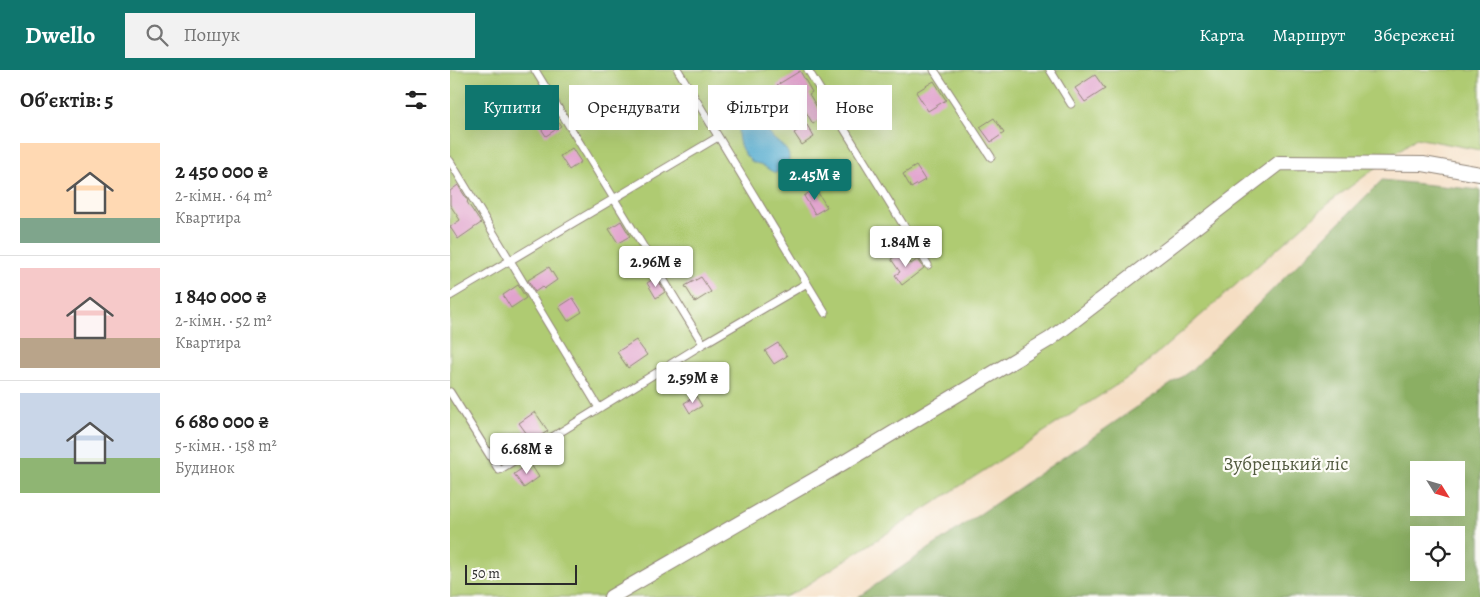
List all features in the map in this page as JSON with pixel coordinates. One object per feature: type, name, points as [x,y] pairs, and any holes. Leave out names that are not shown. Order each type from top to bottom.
[{"type":"street","points":[[611,597],[833,469],[1050,339],[1279,163],[1423,164],[1480,174]]},
{"type":"lane","points":[[536,70],[703,344]]},
{"type":"lane","points":[[678,70],[825,313]]},
{"type":"lane","points":[[808,70],[928,265]]},
{"type":"lane","points":[[934,70],[991,157]]},
{"type":"lane","points":[[1050,70],[1071,104]]},
{"type":"lane","points":[[450,296],[718,137]]},
{"type":"lane","points":[[450,161],[600,408]]},
{"type":"lane","points":[[450,392],[499,470],[703,344],[807,283]]},
{"type":"green space","points":[[450,70],[1480,70],[1480,150],[1416,138],[1335,198],[1135,373],[796,592],[784,597],[450,597]]},
{"type":"green space","name":"Зубрецький ліс","points":[[1382,180],[1480,190],[1480,597],[858,597],[1193,369]]},
{"type":"water","points":[[738,130],[767,130],[788,152],[788,163],[776,173],[754,163],[742,150]]},
{"type":"building","points":[[800,71],[812,92],[809,94],[817,107],[817,121],[813,124],[807,114],[807,85],[777,85]]},
{"type":"building","points":[[1095,75],[1105,89],[1085,102],[1075,88]]},
{"type":"building","points":[[934,81],[946,100],[928,111],[916,92]]},
{"type":"building","points":[[994,118],[1004,133],[991,142],[980,127]]},
{"type":"building","points":[[807,125],[814,137],[802,145],[794,133],[799,130],[807,130]]},
{"type":"building","points":[[542,130],[555,130],[546,136]]},
{"type":"building","points":[[572,148],[581,162],[569,170],[560,156]]},
{"type":"building","points":[[916,166],[925,180],[911,188],[903,174]]},
{"type":"building","points":[[797,172],[805,182],[793,190],[786,179]]},
{"type":"building","points":[[458,185],[481,223],[458,239],[450,227],[460,220],[450,205],[450,191]]},
{"type":"building","points":[[815,188],[827,207],[815,214],[804,196]]},
{"type":"building","points":[[621,221],[630,236],[618,243],[609,229]]},
{"type":"building","points":[[902,252],[911,264],[918,259],[924,268],[902,285],[895,275],[900,272],[891,259]]},
{"type":"building","points":[[549,267],[557,280],[544,289],[542,287],[535,292],[528,280]]},
{"type":"building","points":[[656,277],[665,292],[656,298],[647,283]]},
{"type":"building","points":[[701,277],[711,292],[695,302],[685,286]]},
{"type":"building","points":[[518,285],[526,298],[511,308],[503,295]]},
{"type":"building","points":[[573,298],[582,312],[568,321],[559,307]]},
{"type":"building","points":[[636,340],[647,355],[628,368],[617,352]]},
{"type":"building","points":[[778,343],[787,356],[774,364],[765,351]]},
{"type":"building","points":[[696,396],[702,406],[690,413],[684,403]]},
{"type":"building","points":[[535,412],[548,431],[532,441],[519,423]]},
{"type":"building","points":[[530,463],[539,477],[524,488],[514,474]]}]
